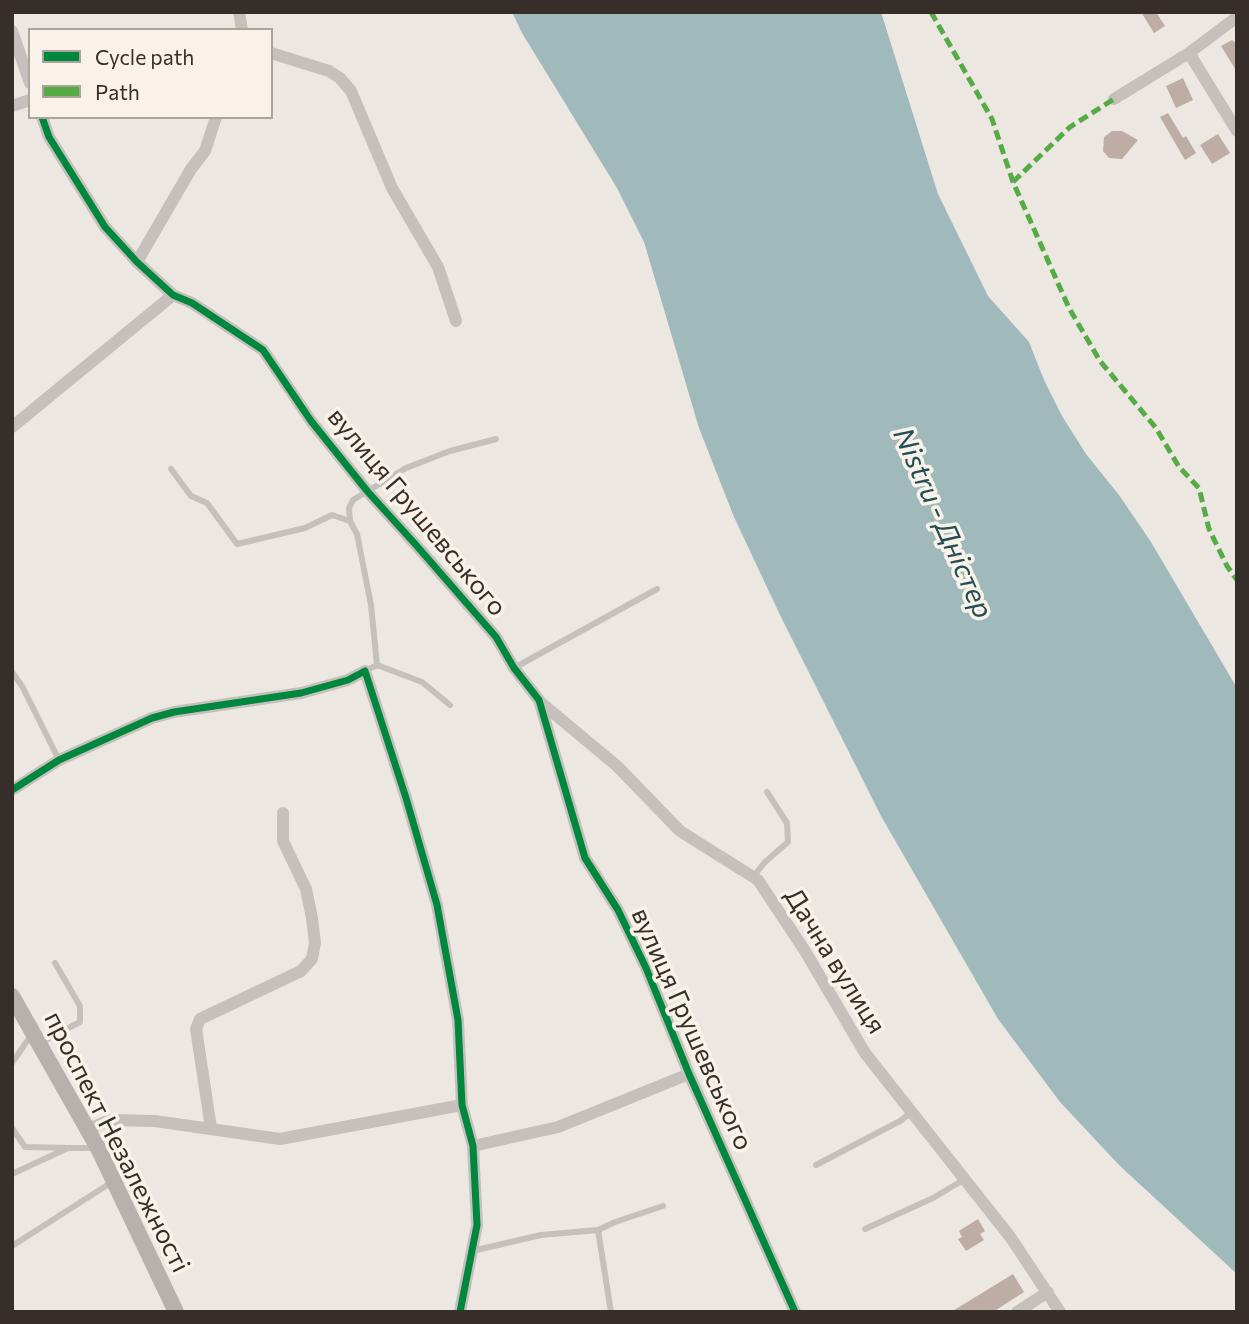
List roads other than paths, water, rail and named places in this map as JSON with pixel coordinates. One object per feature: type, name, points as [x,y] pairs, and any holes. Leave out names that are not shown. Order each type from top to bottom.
[{"type":"main road","name":"проспект Незалежності","points":[[12,996],[98,1148],[176,1312]]},
{"type":"street","points":[[1114,99],[1189,53],[1237,17]]},
{"type":"street","points":[[12,31],[28,77]]},
{"type":"street","points":[[1189,53],[1237,131]]},
{"type":"street","points":[[273,55],[330,71],[351,90],[392,188],[438,267],[456,321]]},
{"type":"street","name":"вулиця Грушевського","points":[[43,119],[49,137],[105,227],[137,262],[173,295],[192,303],[263,350],[312,421],[368,492],[496,637],[514,668],[539,700],[585,858],[629,933],[795,1312]]},
{"type":"street","points":[[137,262],[191,169],[205,151],[215,119]]},
{"type":"street","points":[[12,428],[173,295]]},
{"type":"street","points":[[12,790],[58,760],[152,718],[174,712],[301,693],[348,680],[365,671],[437,905],[458,1020],[462,1105],[473,1146],[477,1225],[460,1312]]},
{"type":"street","name":"Дачна вулиця","points":[[539,700],[617,766],[680,831],[758,880],[805,951],[865,1053],[1011,1238],[1060,1312]]},
{"type":"street","points":[[211,1128],[196,1029],[200,1019],[301,971],[312,959],[315,943],[312,918],[306,889],[283,841],[283,813]]},
{"type":"street","points":[[473,1146],[558,1127],[689,1074]]},
{"type":"street","points":[[86,1129],[110,1120],[155,1121],[280,1139],[462,1105]]},
{"type":"street","points":[[1017,1312],[1048,1292]]},
{"type":"lane","points":[[368,492],[406,468],[450,451],[496,439]]},
{"type":"lane","points":[[171,469],[191,496],[207,503],[237,544],[305,528],[332,515],[350,521],[357,534],[370,605],[377,665]]},
{"type":"lane","name":"вулиця Грушевського","points":[[350,521],[349,508],[353,500],[368,492]]},
{"type":"lane","points":[[514,668],[657,589]]},
{"type":"lane","points":[[365,671],[377,665],[422,682],[450,705]]},
{"type":"lane","points":[[12,672],[22,686],[58,760]]},
{"type":"lane","points":[[753,877],[765,862],[788,842],[787,823],[767,792]]},
{"type":"lane","points":[[12,1063],[36,1038],[80,1021],[80,1006],[55,963]]},
{"type":"lane","points":[[816,1166],[912,1112]]},
{"type":"lane","points":[[12,1128],[25,1147],[98,1148]]},
{"type":"lane","points":[[12,1174],[68,1148]]},
{"type":"lane","points":[[865,1229],[933,1198],[965,1179]]},
{"type":"lane","points":[[12,1246],[114,1181]]},
{"type":"lane","points":[[472,1251],[541,1235],[598,1230],[663,1206]]},
{"type":"lane","points":[[598,1230],[611,1312]]},
{"type":"water","name":"Nistru - Дністер","points":[[512,12],[881,12],[938,194],[988,296],[1029,342],[1062,416],[1086,454],[1119,495],[1151,542],[1237,688],[1237,1274],[1119,1165],[1060,1102],[998,1019],[881,816],[734,517],[699,428],[644,242],[617,188],[522,33]]}]
